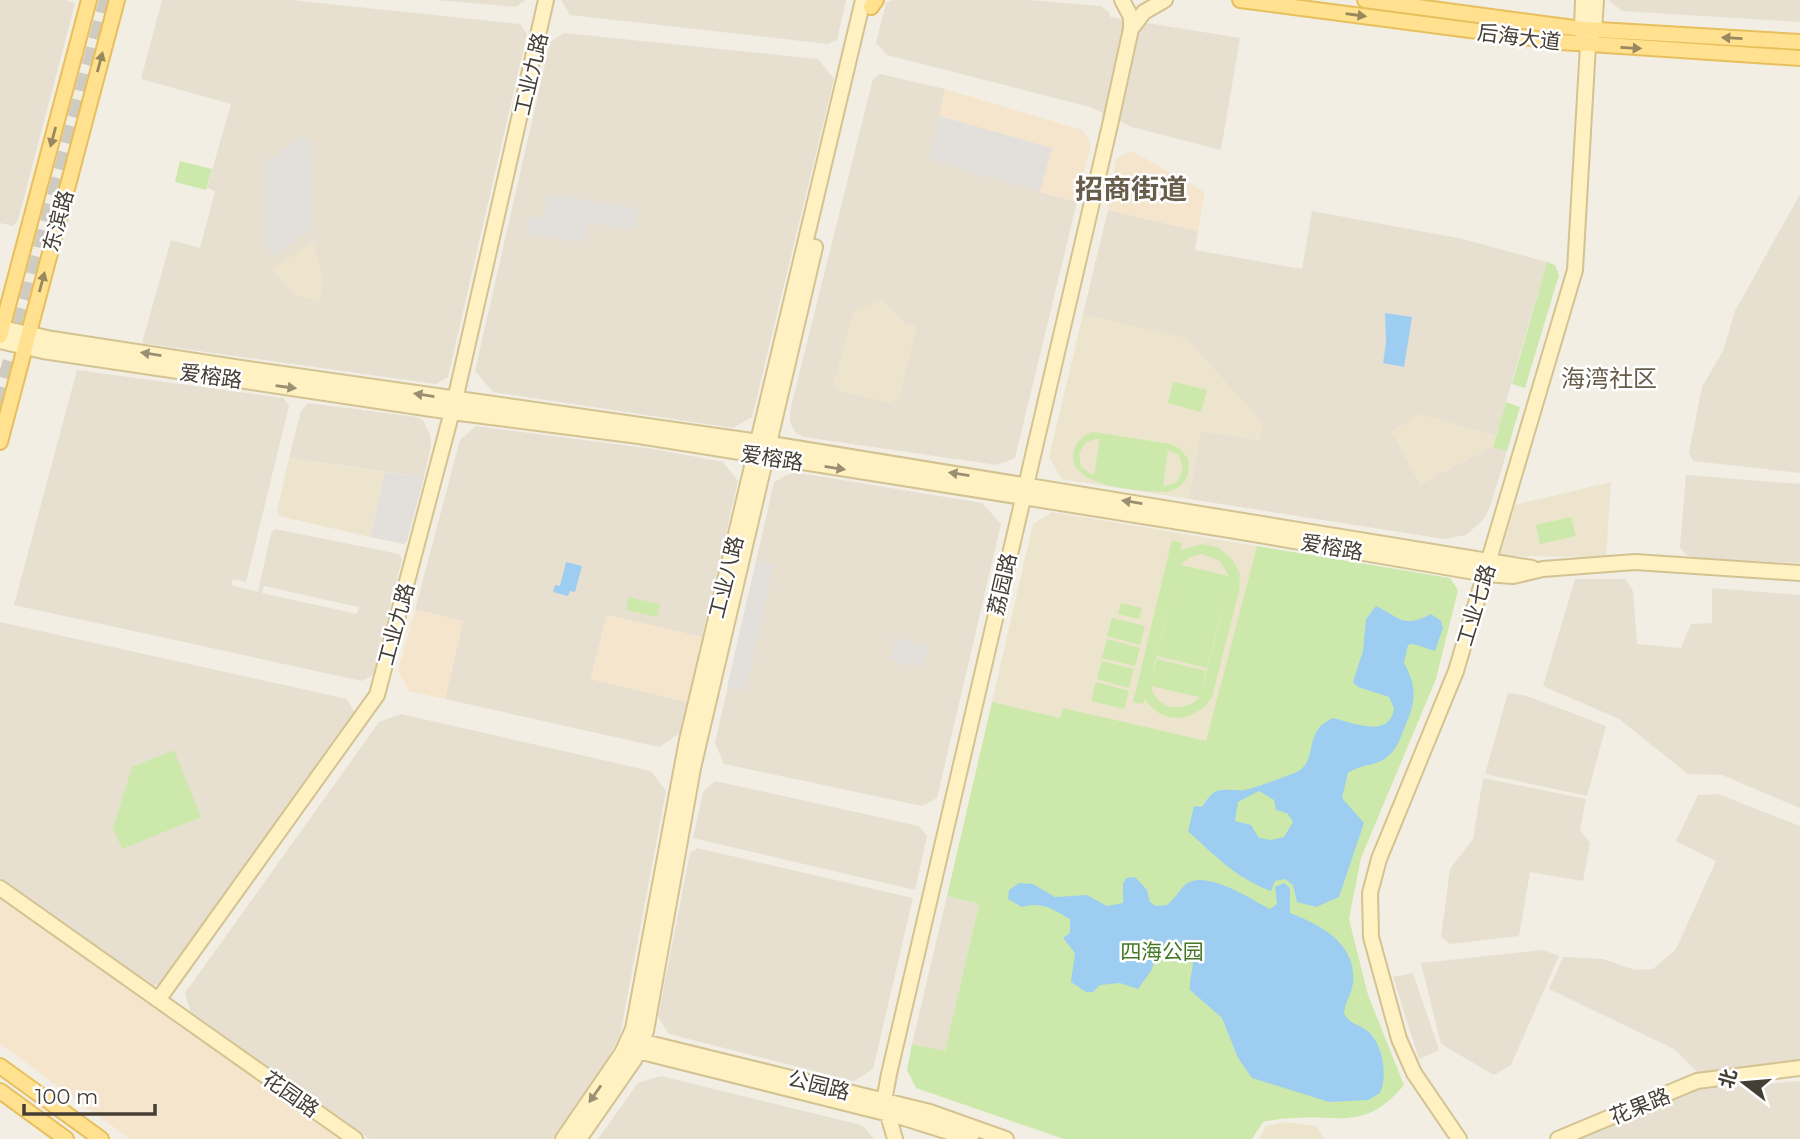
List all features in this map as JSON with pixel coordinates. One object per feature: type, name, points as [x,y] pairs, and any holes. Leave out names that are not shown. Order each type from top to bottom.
[{"type":"main road","name":"东滨路","points":[[1,335],[89,0]]},
{"type":"main road","name":"东滨路","points":[[0,442],[117,0]]},
{"type":"main road","name":"后海大道","points":[[1240,0],[1588,45],[1800,58]]},
{"type":"main road","name":"后海大道","points":[[1365,0],[1588,29],[1800,42]]},
{"type":"main road","points":[[0,1066],[101,1139]]},
{"type":"main road","points":[[0,1091],[66,1139]]},
{"type":"street","name":"工业九路","points":[[158,1000],[377,695],[454,406],[546,0]]},
{"type":"street","points":[[1122,0],[1129,10],[1131,29]]},
{"type":"street","points":[[1131,29],[1144,12],[1165,0]]},
{"type":"street","name":"工业七路","points":[[1459,1139],[1421,1086],[1407,1058],[1375,957],[1369,912],[1379,859],[1456,671],[1578,257],[1588,45],[1583,0]]},
{"type":"street","name":"工业七路","points":[[1588,29],[1596,0]]},
{"type":"street","name":"工业八路","points":[[563,1139],[634,1045],[648,1021],[693,768],[763,450],[868,2]]},
{"type":"street","name":"荔园路","points":[[885,1107],[1131,29]]},
{"type":"street","name":"爱榕路","points":[[1,335],[1025,491],[1488,568],[1513,576],[1543,569],[1635,562],[1800,573]]},
{"type":"street","name":"工业八路","points":[[579,1139],[627,1072],[687,740],[763,450]]},
{"type":"street","points":[[0,888],[158,1000]]},
{"type":"street","name":"花园路","points":[[158,1000],[355,1139]]},
{"type":"street","points":[[627,1072],[664,1053],[653,1037],[648,1021]]},
{"type":"street","name":"公园路","points":[[634,1045],[885,1107],[971,1139]]},
{"type":"street","name":"花果路","points":[[1559,1139],[1707,1079],[1800,1068]]},
{"type":"street","name":"花果路","points":[[1682,1088],[1800,1076]]},
{"type":"street","points":[[885,1107],[895,1139]]},
{"type":"street","name":"公园路","points":[[885,1107],[930,1112],[1006,1139]]},
{"type":"shaded area","points":[[0,0],[65,0],[75,4],[18,220],[13,226],[0,223]]},
{"type":"shaded area","points":[[162,0],[291,0],[520,24],[527,34],[448,377],[436,384],[142,343],[171,240],[200,248],[215,191],[207,188],[231,104],[141,79]]},
{"type":"shaded area","points":[[436,0],[526,0],[515,7]]},
{"type":"shaded area","points":[[561,0],[846,0],[837,40],[828,44],[570,15]]},
{"type":"shaded area","points":[[892,0],[1030,0],[1101,6],[1110,13],[1110,17],[1240,38],[1221,150],[1132,127],[1090,107],[887,55],[876,43],[886,3]]},
{"type":"shaded area","points":[[1608,0],[1800,0],[1800,22],[1622,11]]},
{"type":"shaded area","points":[[564,33],[818,59],[834,79],[752,417],[733,428],[493,392],[475,371],[550,42]]},
{"type":"shaded area","points":[[880,74],[945,89],[940,116],[1052,148],[1040,192],[1077,202],[1015,458],[997,465],[804,437],[796,433],[790,423],[790,411],[873,79]]},
{"type":"shaded area","points":[[945,89],[1082,130],[1089,140],[1090,149],[1077,202],[1040,192],[1051,148],[939,116]]},
{"type":"shaded area","points":[[939,116],[1052,148],[1040,192],[929,159]]},
{"type":"shaded area","points":[[302,137],[310,140],[313,228],[274,255],[267,252],[265,163]]},
{"type":"shaded area","points":[[1132,151],[1205,192],[1198,231],[1108,210],[1116,158]]},
{"type":"shaded area","points":[[548,194],[639,209],[635,230],[589,222],[585,242],[526,233],[528,216],[544,218]]},
{"type":"shaded area","points":[[1800,194],[1800,473],[1693,461],[1689,452],[1702,387],[1723,351],[1735,311]]},
{"type":"shaded area","points":[[1108,210],[1198,231],[1195,250],[1302,269],[1312,211],[1463,239],[1547,262],[1493,446],[1507,451],[1490,507],[1483,520],[1466,535],[1444,539],[1189,499],[1200,431],[1260,440],[1083,314]]},
{"type":"shaded area","points":[[314,241],[323,279],[320,302],[295,295],[272,269]]},
{"type":"shaded area","points":[[882,299],[905,323],[917,326],[899,398],[890,403],[839,391],[834,383],[853,311]]},
{"type":"shaded area","points":[[1083,314],[1186,338],[1263,423],[1260,440],[1200,431],[1189,499],[1062,479],[1049,458]]},
{"type":"shaded area","points":[[77,370],[284,398],[289,406],[246,582],[233,579],[231,585],[258,592],[271,533],[275,529],[399,554],[402,559],[373,675],[362,681],[14,605]],"holes":[[[264,586],[359,607],[357,614],[262,593]]]},
{"type":"shaded area","points":[[308,403],[423,420],[430,435],[431,446],[424,477],[289,458],[301,411]]},
{"type":"shaded area","points":[[1421,414],[1496,436],[1493,447],[1420,485],[1391,431]]},
{"type":"shaded area","points":[[476,426],[654,449],[723,462],[738,481],[702,637],[607,615],[591,679],[687,702],[680,733],[659,747],[445,699],[463,621],[415,610],[460,440]]},
{"type":"shaded area","points":[[289,458],[385,472],[370,537],[279,516],[277,511]]},
{"type":"shaded area","points":[[385,472],[424,477],[404,544],[370,537]]},
{"type":"shaded area","points":[[793,472],[982,503],[1001,524],[937,798],[922,806],[724,764],[715,743],[774,482]]},
{"type":"shaded area","points":[[1686,475],[1800,484],[1800,563],[1695,559],[1685,554],[1680,547]]},
{"type":"shaded area","points":[[1611,482],[1606,557],[1500,556],[1515,505]]},
{"type":"shaded area","points":[[1052,512],[1257,546],[1206,742],[1063,708],[1060,718],[992,702],[1033,524]]},
{"type":"shaded area","points":[[756,561],[774,565],[745,691],[727,687]]},
{"type":"shaded area","points":[[1575,579],[1625,579],[1633,591],[1637,644],[1681,648],[1691,624],[1712,623],[1712,588],[1800,595],[1800,808],[1722,775],[1688,774],[1619,719],[1543,686]]},
{"type":"shaded area","points":[[415,610],[463,621],[445,699],[409,691],[398,671]]},
{"type":"shaded area","points":[[607,615],[702,637],[687,702],[591,679]]},
{"type":"shaded area","points":[[0,622],[347,699],[354,712],[161,984],[152,985],[0,878]]},
{"type":"shaded area","points":[[895,638],[928,646],[923,668],[890,660]]},
{"type":"shaded area","points":[[1508,693],[1527,696],[1606,726],[1587,796],[1485,774]]},
{"type":"shaded area","points":[[401,714],[651,771],[666,791],[620,1035],[602,1070],[553,1139],[369,1139],[190,1011],[185,993],[379,722]]},
{"type":"shaded area","points":[[1483,778],[1586,799],[1580,830],[1590,843],[1583,881],[1530,872],[1519,936],[1450,944],[1441,937],[1450,869],[1473,839]]},
{"type":"shaded area","points":[[715,781],[919,826],[927,836],[915,890],[693,838],[703,792]]},
{"type":"shaded area","points":[[1718,794],[1800,826],[1800,1061],[1699,1074],[1674,1049],[1549,989],[1563,957],[1603,959],[1635,970],[1653,969],[1676,949],[1716,861],[1676,841],[1698,795]]},
{"type":"shaded area","points":[[697,848],[913,898],[873,1069],[854,1081],[669,1034],[658,1017],[690,853]]},
{"type":"shaded area","points":[[0,895],[342,1139],[130,1139],[0,1044]]},
{"type":"shaded area","points":[[947,896],[979,904],[945,1052],[912,1044]]},
{"type":"shaded area","points":[[1543,950],[1559,956],[1511,1065],[1494,1075],[1441,1044],[1421,963]]},
{"type":"shaded area","points":[[1413,973],[1439,1050],[1419,1059],[1393,977]]},
{"type":"shaded area","points":[[661,1076],[857,1124],[864,1127],[874,1139],[598,1139],[638,1083]]},
{"type":"shaded area","points":[[1800,1081],[1800,1139],[1573,1139],[1695,1090]]},
{"type":"shaded area","points":[[1285,1122],[1316,1126],[1324,1139],[1259,1139],[1266,1126]]},
{"type":"green space","points":[[180,161],[212,169],[206,190],[175,182]]},
{"type":"green space","points":[[1547,262],[1555,265],[1559,275],[1525,388],[1512,384]]},
{"type":"green space","points":[[1173,382],[1207,390],[1201,412],[1168,403]]},
{"type":"green space","points":[[1506,402],[1520,407],[1507,451],[1493,447]]},
{"type":"green space","points":[[1093,432],[1171,444],[1180,449],[1188,459],[1187,476],[1178,488],[1167,492],[1124,488],[1092,480],[1074,463],[1074,450],[1081,438]],"holes":[[[1100,438],[1094,475],[1093,475],[1081,467],[1079,454],[1086,442]],[[1168,450],[1179,455],[1183,469],[1177,482],[1163,487]]]},
{"type":"green space","points":[[1571,517],[1576,536],[1540,544],[1536,525]]},
{"type":"green space","points":[[1172,540],[1182,543],[1181,550],[1202,544],[1219,548],[1232,559],[1240,574],[1239,591],[1212,697],[1197,712],[1179,718],[1160,714],[1145,699],[1143,704],[1133,702]],"holes":[[[1202,554],[1220,561],[1229,576],[1180,565],[1190,557]],[[1178,567],[1157,656],[1207,668],[1230,580],[1201,695],[1206,671],[1157,659],[1150,683]],[[1151,686],[1199,698],[1185,706],[1170,707],[1158,700]]]},
{"type":"green space","name":"四海公园","points":[[1257,546],[1450,578],[1458,590],[1436,679],[1361,858],[1349,919],[1368,995],[1404,1085],[1373,1111],[1342,1118],[1287,1118],[1263,1122],[1252,1139],[1064,1139],[916,1088],[907,1070],[912,1044],[945,1051],[979,904],[947,896],[992,702],[1060,718],[1063,708],[1206,741]]},
{"type":"green space","points":[[629,597],[660,604],[657,617],[626,610]]},
{"type":"green space","points":[[1121,603],[1142,608],[1139,619],[1118,614]]},
{"type":"green space","points":[[1112,618],[1145,626],[1140,645],[1107,636]]},
{"type":"green space","points":[[1107,639],[1140,648],[1135,666],[1102,658]]},
{"type":"green space","points":[[1102,661],[1134,669],[1129,688],[1097,679]]},
{"type":"green space","points":[[1096,682],[1129,691],[1124,709],[1091,701]]},
{"type":"green space","points":[[174,750],[201,817],[122,849],[113,828],[132,767]]},
{"type":"water","points":[[1385,313],[1412,317],[1404,367],[1383,363],[1386,343]]},
{"type":"water","points":[[566,562],[582,566],[575,592],[570,591],[568,596],[553,592],[555,585],[560,586]]},
{"type":"water","points":[[1376,606],[1407,621],[1431,614],[1441,621],[1443,628],[1435,651],[1408,645],[1404,663],[1412,682],[1414,698],[1410,715],[1395,749],[1383,760],[1348,773],[1342,798],[1364,823],[1339,897],[1316,907],[1297,902],[1293,885],[1285,879],[1275,881],[1271,891],[1247,880],[1188,831],[1194,806],[1202,807],[1215,792],[1248,789],[1300,770],[1309,758],[1314,737],[1324,723],[1333,718],[1359,725],[1378,726],[1391,718],[1394,708],[1389,697],[1358,687],[1353,682],[1363,651],[1366,619]],"holes":[[[1259,791],[1274,800],[1276,810],[1287,813],[1293,822],[1284,837],[1271,840],[1259,838],[1251,825],[1235,821],[1238,802]]]},
{"type":"water","points":[[1135,877],[1147,890],[1150,902],[1156,906],[1167,905],[1186,884],[1195,880],[1228,887],[1270,909],[1277,904],[1275,887],[1284,883],[1290,888],[1290,913],[1313,923],[1334,937],[1349,956],[1353,982],[1344,1013],[1351,1022],[1372,1035],[1376,1042],[1384,1069],[1380,1093],[1368,1100],[1329,1102],[1252,1078],[1238,1058],[1222,1018],[1190,990],[1192,952],[1176,941],[1159,949],[1151,971],[1138,989],[1120,983],[1100,985],[1093,992],[1086,992],[1071,982],[1075,953],[1063,938],[1070,933],[1070,919],[1047,907],[1022,907],[1008,899],[1009,890],[1019,883],[1033,884],[1055,897],[1087,895],[1107,906],[1123,903],[1123,884],[1126,878]]},
{"type":"tunnel","points":[[0,405],[108,0]]},
{"type":"district","name":"招商街道","points":[[1131,189]]},
{"type":"district","name":"海湾社区","points":[[1609,378]]}]
